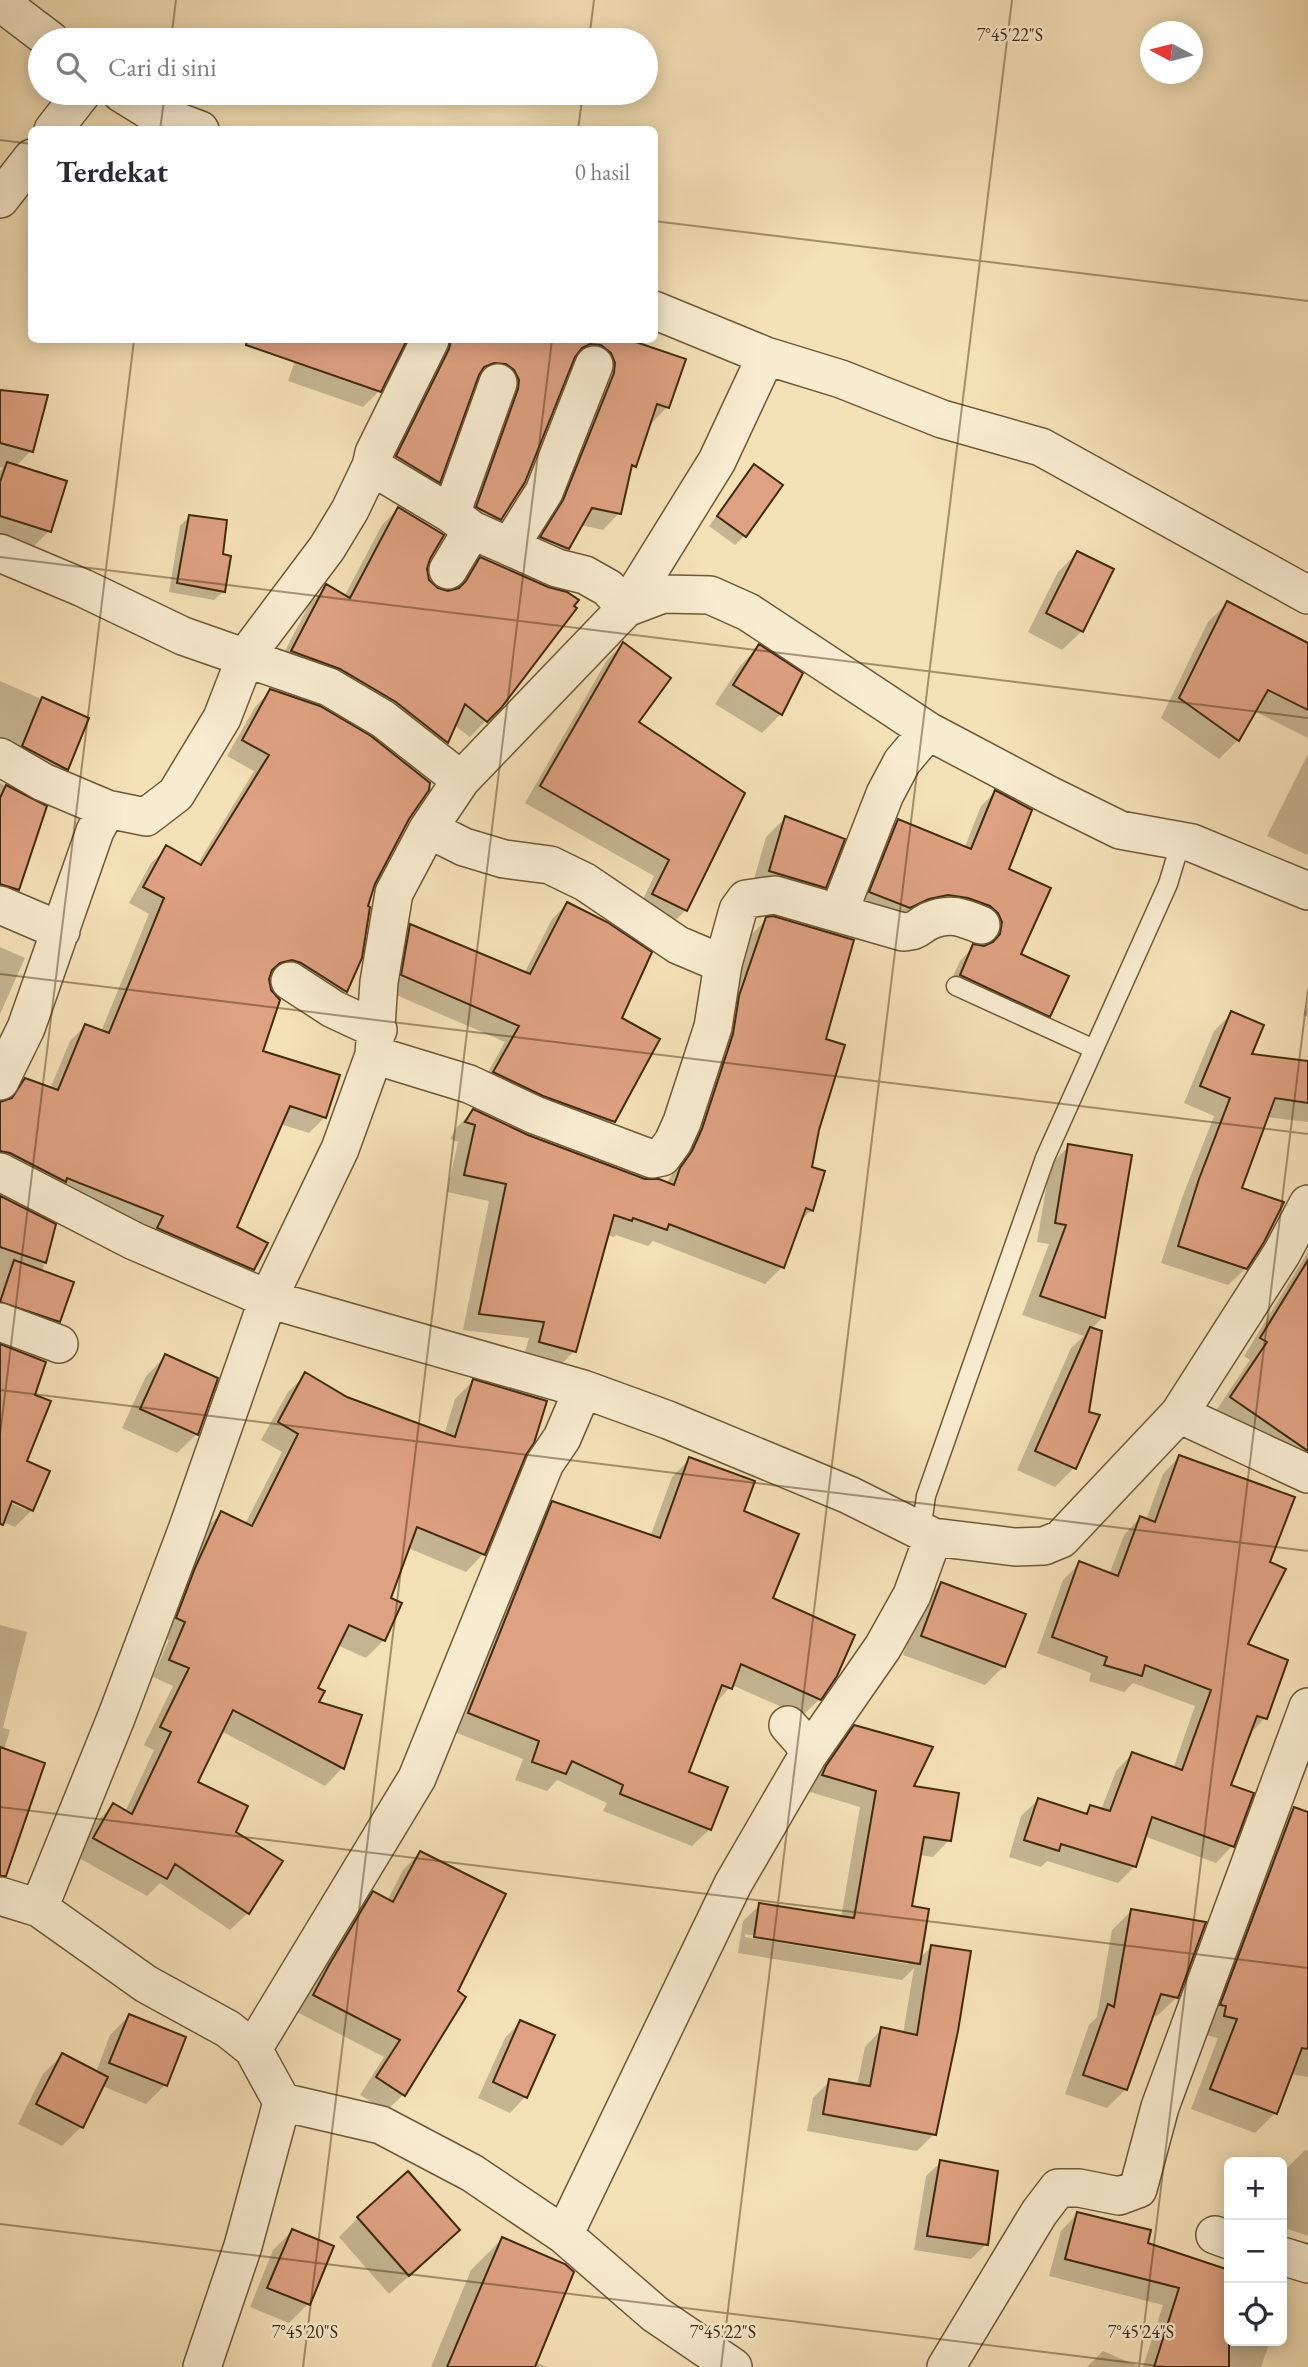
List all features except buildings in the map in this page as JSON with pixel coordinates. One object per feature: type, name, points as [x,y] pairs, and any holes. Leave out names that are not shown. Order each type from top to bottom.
[{"type":"street","points":[[0,2],[34,28]]},
{"type":"street","points":[[56,126],[73,105]]},
{"type":"street","points":[[140,105],[189,126]]},
{"type":"street","points":[[0,199],[28,163]]},
{"type":"street","points":[[658,312],[766,356],[841,379],[942,419],[1041,447],[1308,595]]},
{"type":"street","points":[[0,757],[43,782],[107,809],[146,817],[176,794],[222,718],[246,656],[327,548],[350,510],[371,466],[374,453],[429,343]]},
{"type":"street","points":[[39,1908],[182,1543],[268,1299],[340,1150],[376,1042],[382,956],[394,893],[428,830],[461,779],[626,608],[717,461],[766,356]]},
{"type":"street","points":[[510,545],[544,492],[594,365]]},
{"type":"street","points":[[448,570],[498,383]]},
{"type":"street","points":[[371,466],[462,522],[557,568],[584,575],[608,588],[626,608]]},
{"type":"street","points":[[0,553],[83,588],[183,636],[329,687],[383,719],[461,779]]},
{"type":"street","points":[[626,608],[663,594],[710,595],[748,612],[928,731],[1119,830],[1192,843],[1308,891]]},
{"type":"street","points":[[839,912],[885,794],[902,762],[928,731]]},
{"type":"street","points":[[0,1081],[26,1028],[95,831],[107,809]]},
{"type":"street","points":[[428,830],[464,847],[504,859],[550,865],[585,882],[678,945],[723,964]]},
{"type":"street","points":[[289,981],[334,1009],[376,1042],[535,1115],[652,1158],[662,1157],[673,1142],[682,1122],[713,1027],[723,964],[738,910],[746,899],[775,895],[903,932],[918,931],[928,922],[959,916],[981,925]]},
{"type":"street","points":[[0,905],[61,931]]},
{"type":"street","points":[[0,1172],[134,1241],[268,1299],[583,1389],[668,1420],[849,1495],[927,1534],[1015,1547],[1044,1546],[1061,1539],[1179,1414],[1282,1253],[1308,1204]]},
{"type":"street","points":[[0,1322],[59,1345]]},
{"type":"street","points":[[253,2049],[416,1778],[545,1463],[562,1438],[583,1389]]},
{"type":"street","points":[[1179,1414],[1308,1474]]},
{"type":"street","points":[[564,2235],[733,1884],[808,1755],[883,1647],[912,1595],[927,1534]]},
{"type":"street","points":[[946,2367],[1039,2213],[1058,2188],[1079,2188],[1119,2196],[1138,2189],[1160,2107],[1308,1707]]},
{"type":"street","points":[[788,1725],[803,1742],[808,1755]]},
{"type":"street","points":[[0,1896],[39,1908],[146,1984],[228,2029],[253,2049],[282,2102],[243,2246],[202,2367]]},
{"type":"street","points":[[282,2102],[381,2125],[472,2173],[564,2235],[655,2314],[733,2367]]},
{"type":"street","points":[[1287,2258],[1308,2264]]},
{"type":"lane","points":[[927,1534],[926,1496],[1028,1203],[1045,1158],[1168,884],[1181,841]]},
{"type":"lane","points":[[956,986],[1094,1049]]}]
